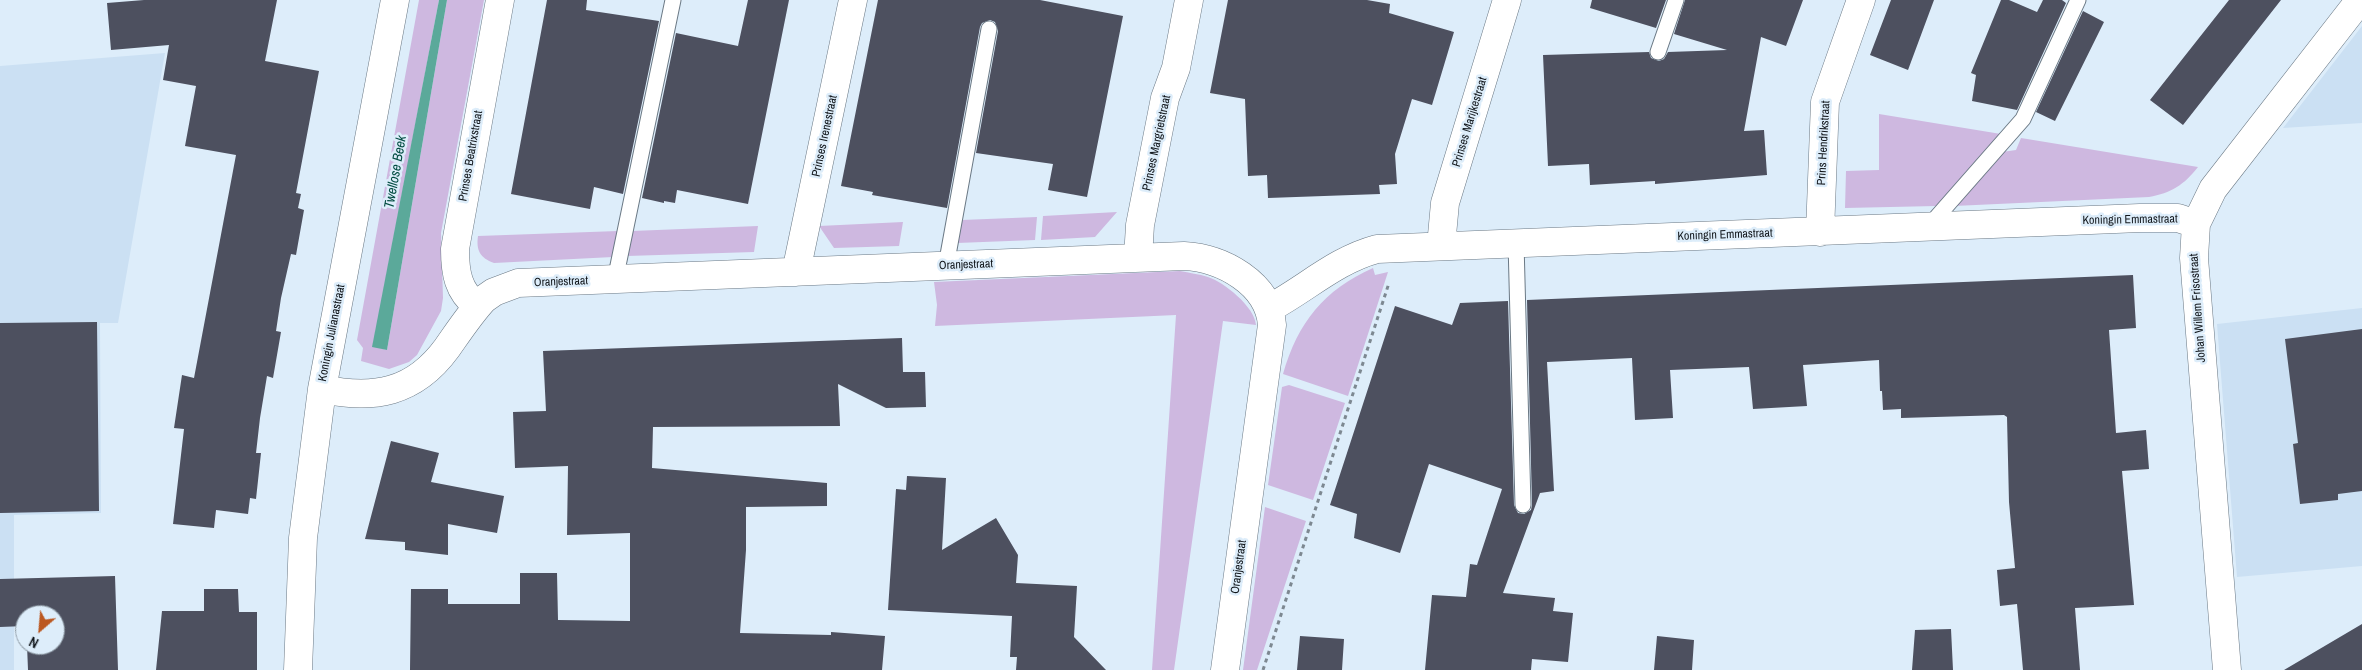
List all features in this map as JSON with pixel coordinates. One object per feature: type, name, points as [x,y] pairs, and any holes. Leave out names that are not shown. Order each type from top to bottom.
[{"type":"street","name":"Koningin Julianastraat","points":[[298,670],[303,538],[322,389],[395,0]]},
{"type":"street","name":"Prinses Beatrixstraat","points":[[477,306],[462,291],[457,280],[455,249],[500,0]]},
{"type":"street","name":"Prinses Irenestraat","points":[[796,272],[853,0]]},
{"type":"street","name":"Prinses Margrietstraat","points":[[1138,258],[1140,225],[1165,98],[1176,68],[1189,0]]},
{"type":"street","name":"Prinses Marijkestraat","points":[[1441,246],[1445,203],[1507,0]]},
{"type":"street","name":"Prins Hendrikstraat","points":[[1820,232],[1825,102],[1861,0]]},
{"type":"street","name":"Johan Willem Frisostraat","points":[[2227,670],[2194,258],[2196,224],[2213,189],[2360,0]]},
{"type":"street","name":"Koningin Emmastraat","points":[[1270,308],[1301,290],[1340,262],[1377,249],[2170,218],[2196,224]]},
{"type":"street","name":"Oranjestraat","points":[[322,389],[363,395],[398,388],[412,381],[446,350],[477,306],[494,292],[518,284],[1184,256],[1207,260],[1260,290],[1270,308],[1272,325],[1225,670]]},
{"type":"lane","points":[[615,280],[673,0]]},
{"type":"lane","points":[[1658,52],[1676,0]]},
{"type":"lane","points":[[1928,227],[2023,119],[2078,0]]},
{"type":"lane","points":[[946,266],[989,29]]},
{"type":"lane","points":[[1516,243],[1523,505]]},
{"type":"path","points":[[1262,670],[1400,247]]},
{"type":"shaded area","points":[[419,0],[439,0],[373,346],[387,350],[447,0],[484,0],[441,233],[443,298],[441,311],[417,355],[409,362],[389,369],[361,361],[363,348],[357,340]]},
{"type":"shaded area","points":[[439,0],[447,0],[387,350],[372,347]]},
{"type":"shaded area","points":[[2362,26],[2362,123],[2283,128]]},
{"type":"shaded area","points":[[165,53],[118,323],[100,323],[101,513],[14,515],[14,670],[0,670],[0,66]]},
{"type":"shaded area","points":[[1879,114],[2001,134],[1936,206],[1845,208],[1846,171],[1879,170]]},
{"type":"shaded area","points":[[2021,138],[2198,167],[2188,179],[2176,187],[2149,197],[1954,206],[2002,152],[2016,150]]},
{"type":"shaded area","points":[[1117,212],[1095,237],[1041,240],[1043,216]]},
{"type":"shaded area","points":[[1037,217],[1035,240],[957,243],[962,220]]},
{"type":"shaded area","points":[[903,222],[899,246],[834,248],[819,226]]},
{"type":"shaded area","points":[[758,226],[754,252],[627,256],[632,231]]},
{"type":"shaded area","points":[[618,231],[613,257],[494,263],[485,259],[478,249],[478,236]]},
{"type":"shaded area","points":[[1373,268],[1375,275],[1388,272],[1348,396],[1283,374],[1296,339],[1315,310],[1340,287]]},
{"type":"shaded area","points":[[1180,271],[1208,277],[1222,284],[1245,303],[1256,325],[1223,321],[1174,670],[1152,670],[1176,315],[935,326],[937,305],[934,282]]},
{"type":"shaded area","points":[[2362,308],[2362,566],[2237,577],[2217,324]]},
{"type":"shaded area","points":[[1289,385],[1345,403],[1313,500],[1268,485],[1282,387]]},
{"type":"shaded area","points":[[1265,507],[1306,521],[1257,670],[1243,670]]},
{"type":"building","points":[[144,0],[277,0],[265,61],[319,71],[296,193],[301,194],[298,208],[304,210],[296,255],[291,254],[281,298],[276,331],[281,332],[273,378],[267,376],[260,418],[256,453],[261,453],[256,499],[250,498],[248,514],[216,510],[214,528],[173,524],[184,429],[174,428],[182,375],[194,378],[236,155],[185,146],[196,86],[163,80],[169,45],[111,50],[107,3]]},
{"type":"building","points":[[547,0],[587,0],[586,10],[659,21],[623,194],[594,187],[590,209],[511,194]]},
{"type":"building","points":[[748,0],[789,0],[748,204],[677,190],[675,203],[664,201],[664,203],[642,198],[676,33],[738,46]]},
{"type":"building","points":[[878,0],[1040,0],[1123,16],[1087,197],[1048,190],[1053,164],[976,153],[998,31],[995,22],[990,20],[982,23],[980,27],[947,208],[872,195],[873,192],[841,186]]},
{"type":"building","points":[[1228,0],[1367,0],[1390,4],[1389,13],[1454,32],[1432,105],[1412,99],[1395,154],[1397,184],[1379,185],[1380,194],[1268,198],[1267,175],[1248,176],[1245,99],[1210,93]]},
{"type":"building","points":[[1592,0],[1666,0],[1656,28],[1590,8]]},
{"type":"building","points":[[1685,0],[1803,0],[1786,46],[1761,37],[1744,131],[1764,130],[1767,175],[1655,184],[1655,181],[1590,185],[1589,164],[1548,166],[1543,55],[1649,52],[1651,58],[1659,61],[1664,59],[1668,52],[1727,50],[1674,34]]},
{"type":"building","points":[[1891,0],[1934,0],[1908,70],[1870,55]]},
{"type":"building","points":[[2001,0],[2009,0],[2037,12],[2043,0],[2062,0],[2066,3],[2017,110],[1972,101],[1976,75],[1971,73]]},
{"type":"building","points":[[2229,0],[2281,0],[2183,125],[2150,100]]},
{"type":"building","points":[[2083,11],[2104,22],[2055,121],[2036,112]]},
{"type":"building","points":[[2133,275],[2136,328],[2109,330],[2116,433],[2146,430],[2149,469],[2122,471],[2134,605],[2075,608],[2080,670],[2023,670],[2017,604],[2000,606],[1997,570],[2015,568],[2009,502],[2007,417],[2004,415],[1901,418],[1901,409],[1883,410],[1879,360],[1803,365],[1807,406],[1753,409],[1749,367],[1670,370],[1673,418],[1635,420],[1632,358],[1547,362],[1554,491],[1540,493],[1503,593],[1555,598],[1553,611],[1573,613],[1568,662],[1532,659],[1531,670],[1425,670],[1432,595],[1466,597],[1470,564],[1477,565],[1502,489],[1429,464],[1400,553],[1354,538],[1357,514],[1330,505],[1395,306],[1452,325],[1460,303],[1508,301],[1514,505],[1518,513],[1524,514],[1531,510],[1532,505],[1527,300]]},
{"type":"building","points":[[97,322],[99,511],[0,513],[0,323]]},
{"type":"building","points":[[2362,329],[2362,491],[2338,494],[2338,500],[2300,504],[2293,444],[2298,443],[2285,339]]},
{"type":"building","points":[[902,338],[903,372],[925,372],[926,407],[886,408],[838,384],[840,426],[653,427],[652,468],[827,483],[827,506],[746,507],[746,550],[740,633],[831,635],[831,632],[885,636],[882,670],[410,670],[411,589],[448,589],[448,604],[520,604],[520,573],[557,573],[558,620],[630,621],[630,533],[567,535],[568,466],[515,468],[513,412],[546,411],[543,351]]},
{"type":"building","points":[[391,441],[439,453],[431,482],[504,496],[497,533],[448,524],[448,555],[405,550],[405,542],[365,539]]},
{"type":"building","points":[[907,476],[946,478],[942,550],[996,518],[1018,555],[1016,583],[1077,586],[1074,637],[1106,670],[1016,670],[1017,657],[1010,657],[1012,616],[888,610],[896,489],[906,490]]},
{"type":"building","points":[[115,576],[118,670],[28,670],[27,655],[65,655],[65,605],[15,605],[15,626],[0,627],[0,579]]},
{"type":"building","points":[[204,589],[238,589],[239,612],[257,612],[257,670],[156,670],[162,611],[204,611]]},
{"type":"building","points":[[2362,624],[2362,670],[2284,670]]},
{"type":"building","points":[[1951,629],[1953,670],[1912,670],[1915,630]]},
{"type":"building","points":[[1300,636],[1344,639],[1342,670],[1297,670]]},
{"type":"building","points":[[1657,636],[1694,640],[1692,670],[1654,670]]},
{"type":"water label","name":"Twellose Beek","points":[[396,172]]}]
